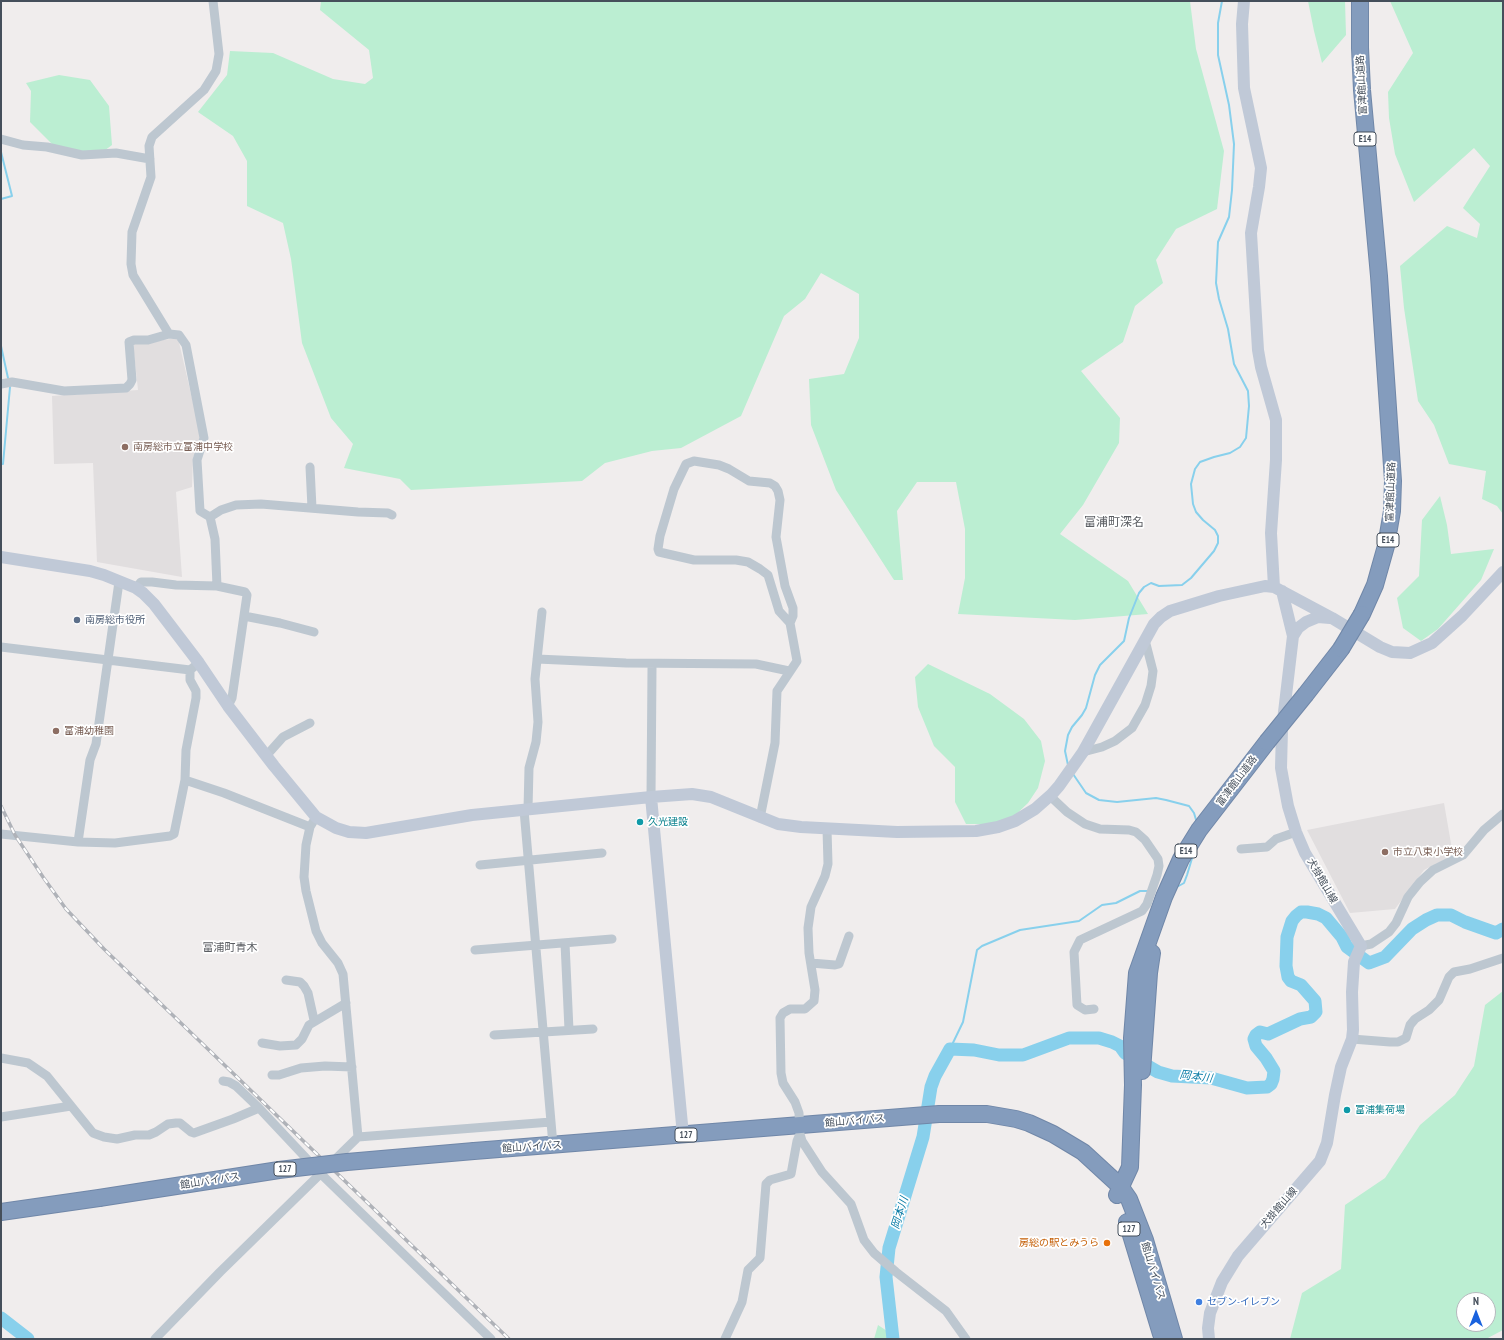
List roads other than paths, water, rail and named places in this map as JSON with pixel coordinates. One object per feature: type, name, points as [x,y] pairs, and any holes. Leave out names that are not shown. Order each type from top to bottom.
[{"type":"highway","name":"富津館山道路","points":[[1121,1195],[1134,1187],[1137,1171],[1138,1039],[1149,972],[1152,909],[1169,883],[1181,859],[1199,830],[1341,649],[1362,614],[1375,585],[1386,546],[1392,511],[1393,462],[1379,276],[1362,90],[1360,1]]},
{"type":"highway","name":"館山バイパス","points":[[1,1212],[279,1170],[347,1162],[683,1135],[800,1130],[899,1117],[939,1114],[987,1114],[1003,1116],[1029,1123],[1061,1138],[1098,1175],[1121,1195],[1145,1240],[1174,1339]]},
{"type":"highway","name":"館山バイパス","points":[[1121,1195],[1121,1209],[1132,1238],[1162,1339]]},
{"type":"street","points":[[169,334],[133,275],[131,264],[132,232],[151,177],[149,146],[152,137],[204,90],[216,71],[219,54],[213,1]]},
{"type":"street","points":[[1244,1],[1242,24],[1244,88],[1261,168],[1251,233],[1258,343],[1261,367],[1276,420],[1276,460],[1271,533],[1278,589],[1293,636]]},
{"type":"street","points":[[1,139],[23,145],[47,147],[82,155],[116,153],[150,159]]},
{"type":"street","points":[[1,384],[12,382],[64,391],[126,388],[132,380],[129,342],[134,340],[148,340],[169,334],[179,335],[186,345],[204,438],[197,460],[200,511],[210,517],[215,539],[217,586]]},
{"type":"street","points":[[760,818],[775,743],[777,691],[797,661],[790,623],[793,616],[792,608],[784,586],[776,536],[780,500],[778,491],[775,486],[770,483],[749,481],[729,469],[719,466],[694,461],[686,464],[674,489],[660,536],[659,552],[694,560],[736,560],[748,562],[760,568],[768,575],[779,612],[790,623]]},
{"type":"street","points":[[310,467],[312,508]]},
{"type":"street","points":[[210,517],[221,510],[236,505],[261,504],[388,512],[392,515]]},
{"type":"street","points":[[1,557],[90,571],[136,588],[154,604],[195,667],[228,706],[303,804],[313,822],[306,846],[304,877],[308,904],[316,931],[322,943],[338,963],[343,974],[358,1137]]},
{"type":"street","points":[[184,780],[313,822],[349,832],[366,832],[472,815],[651,796],[692,794],[711,798],[778,824],[801,828],[897,832],[976,831],[998,827],[1015,820],[1035,808],[1060,786],[1083,752],[1154,624],[1170,611],[1219,596],[1265,586],[1278,589],[1332,618],[1380,647],[1392,652],[1410,653],[1432,643],[1462,616],[1503,572]]},
{"type":"street","points":[[78,842],[90,760],[96,744],[119,582]]},
{"type":"street","points":[[136,588],[141,582],[152,582],[176,585],[217,586],[245,592],[247,595],[232,698],[228,706]]},
{"type":"street","points":[[542,612],[535,679],[538,722],[536,742],[529,768],[526,810],[528,860],[553,1145]]},
{"type":"street","points":[[244,616],[314,632]]},
{"type":"street","points":[[1293,636],[1298,628],[1306,622],[1318,617],[1332,618]]},
{"type":"street","name":"犬掛館山線","points":[[1209,1339],[1208,1328],[1210,1313],[1222,1282],[1238,1256],[1320,1161],[1327,1143],[1335,1095],[1342,1067],[1352,1039],[1352,992],[1354,962],[1360,948],[1318,876],[1296,832],[1284,792],[1281,768],[1282,729],[1293,636]]},
{"type":"street","points":[[1083,752],[1102,747],[1115,741],[1132,728],[1145,705],[1151,686],[1153,671],[1145,640]]},
{"type":"street","points":[[1,647],[108,660],[195,667]]},
{"type":"street","points":[[537,659],[626,663],[756,664],[789,672]]},
{"type":"street","points":[[1,834],[78,842],[114,843],[135,842],[174,834],[184,780],[186,750],[196,698],[196,691],[190,680],[195,667]]},
{"type":"street","points":[[652,668],[651,796],[683,1135]]},
{"type":"street","points":[[266,756],[283,738],[310,723]]},
{"type":"street","points":[[1050,796],[1067,812],[1085,824],[1100,829],[1129,830],[1136,832],[1145,840],[1158,858],[1159,866],[1153,885],[1152,909],[1142,911],[1080,940],[1074,952],[1077,1005],[1085,1010],[1094,1009]]},
{"type":"street","points":[[1360,948],[1371,944],[1389,932],[1396,923],[1408,897],[1420,882],[1433,870],[1463,855],[1484,830],[1503,814]]},
{"type":"street","points":[[827,829],[828,864],[825,876],[811,908],[808,928],[815,990],[814,1001],[805,1009],[790,1009],[783,1013],[780,1018],[781,1073],[783,1083],[795,1102],[799,1114],[802,1141],[822,1172],[851,1204],[864,1240],[874,1253],[946,1311],[966,1339]]},
{"type":"street","points":[[1241,849],[1267,847],[1276,840],[1296,832]]},
{"type":"street","points":[[480,865],[602,854]]},
{"type":"street","points":[[811,963],[839,964],[850,936]]},
{"type":"street","points":[[475,950],[612,939]]},
{"type":"street","points":[[564,943],[569,1030]]},
{"type":"street","points":[[1352,1039],[1398,1042],[1406,1038],[1410,1025],[1415,1019],[1439,1000],[1449,977],[1454,972],[1470,969],[1503,958]]},
{"type":"street","points":[[286,980],[300,982],[304,986],[308,993],[314,1020]]},
{"type":"street","points":[[262,1043],[280,1046],[296,1045],[302,1039],[309,1025],[314,1020],[346,1002]]},
{"type":"street","points":[[494,1035],[593,1029]]},
{"type":"street","points":[[1,1058],[28,1064],[47,1076],[93,1133],[104,1138],[117,1139],[136,1135],[149,1135],[168,1124],[176,1123],[180,1123],[194,1133],[259,1108]]},
{"type":"street","points":[[272,1075],[279,1075],[301,1068],[325,1066],[352,1067]]},
{"type":"street","points":[[223,1081],[229,1082],[236,1086],[259,1108],[321,1174],[491,1339]]},
{"type":"street","points":[[1,1117],[71,1106]]},
{"type":"street","points":[[155,1339],[220,1272],[358,1137],[551,1122]]},
{"type":"street","points":[[725,1339],[742,1302],[748,1270],[760,1258],[766,1184],[770,1180],[792,1174],[800,1130]]},
{"type":"waterway","points":[[1068,765],[1065,751],[1068,735],[1086,708],[1095,675],[1100,665],[1124,641],[1129,618],[1139,593],[1144,587],[1151,583],[1159,586],[1182,585],[1191,578],[1214,551],[1218,543],[1218,536],[1215,530],[1196,512],[1193,504],[1191,484],[1195,469],[1200,462],[1230,453],[1240,447],[1246,438],[1249,406],[1248,391],[1234,364],[1228,329],[1216,283],[1218,242],[1229,217],[1234,144],[1229,105],[1218,55],[1218,23],[1222,1]]},
{"type":"waterway","points":[[1,152],[12,196],[1,199]]},
{"type":"waterway","points":[[1,346],[8,378]]},
{"type":"waterway","points":[[1,464],[3,464],[10,387]]},
{"type":"waterway","points":[[1073,774],[1086,793],[1099,800],[1117,802],[1156,798],[1166,800],[1189,806],[1194,813],[1197,823]]},
{"type":"waterway","points":[[1175,888],[1184,883],[1193,855]]},
{"type":"waterway","points":[[950,1049],[963,1022],[977,950],[982,946],[1020,930],[1079,921],[1102,905],[1116,903],[1140,891],[1149,891]]},
{"type":"waterway","name":"岡本川","points":[[893,1339],[886,1277],[889,1248],[923,1137],[931,1087],[935,1076],[950,1049],[974,1050],[999,1055],[1023,1055],[1069,1038],[1099,1038],[1120,1046],[1125,1053],[1158,1072],[1172,1076],[1211,1078],[1247,1088],[1267,1087],[1271,1084],[1274,1071],[1256,1046],[1254,1039],[1256,1035],[1260,1032],[1268,1034],[1300,1019],[1311,1017],[1316,1012],[1315,1001],[1301,985],[1291,981],[1288,977],[1286,966],[1287,937],[1292,921],[1301,912],[1318,914],[1326,918],[1342,937],[1347,947],[1369,963],[1385,957],[1412,929],[1437,915],[1451,915],[1465,922],[1496,933],[1503,929]]},
{"type":"waterway","name":"岡本川","points":[[1,1318],[28,1339]]},
{"type":"railway","points":[[1,806],[15,835],[66,909],[104,949],[509,1339]]},
{"type":"place","name":"南房総市立富浦中学校","points":[[125,447]]},
{"type":"place","name":"南房総市役所","points":[[77,620]]},
{"type":"place","name":"富浦幼稚園","points":[[56,731]]},
{"type":"place","name":"久光建設","points":[[640,822]]},
{"type":"place","name":"市立八束小学校","points":[[1385,852]]},
{"type":"place","name":"富浦集荷場","points":[[1347,1110]]},
{"type":"place","name":"房総の駅とみうら","points":[[1107,1243]]},
{"type":"place","name":"セブン-イレブン","points":[[1199,1302]]},
{"type":"district","name":"富浦町深名","points":[[1114,523]]},
{"type":"district","name":"富浦町青木","points":[[230,948]]}]
